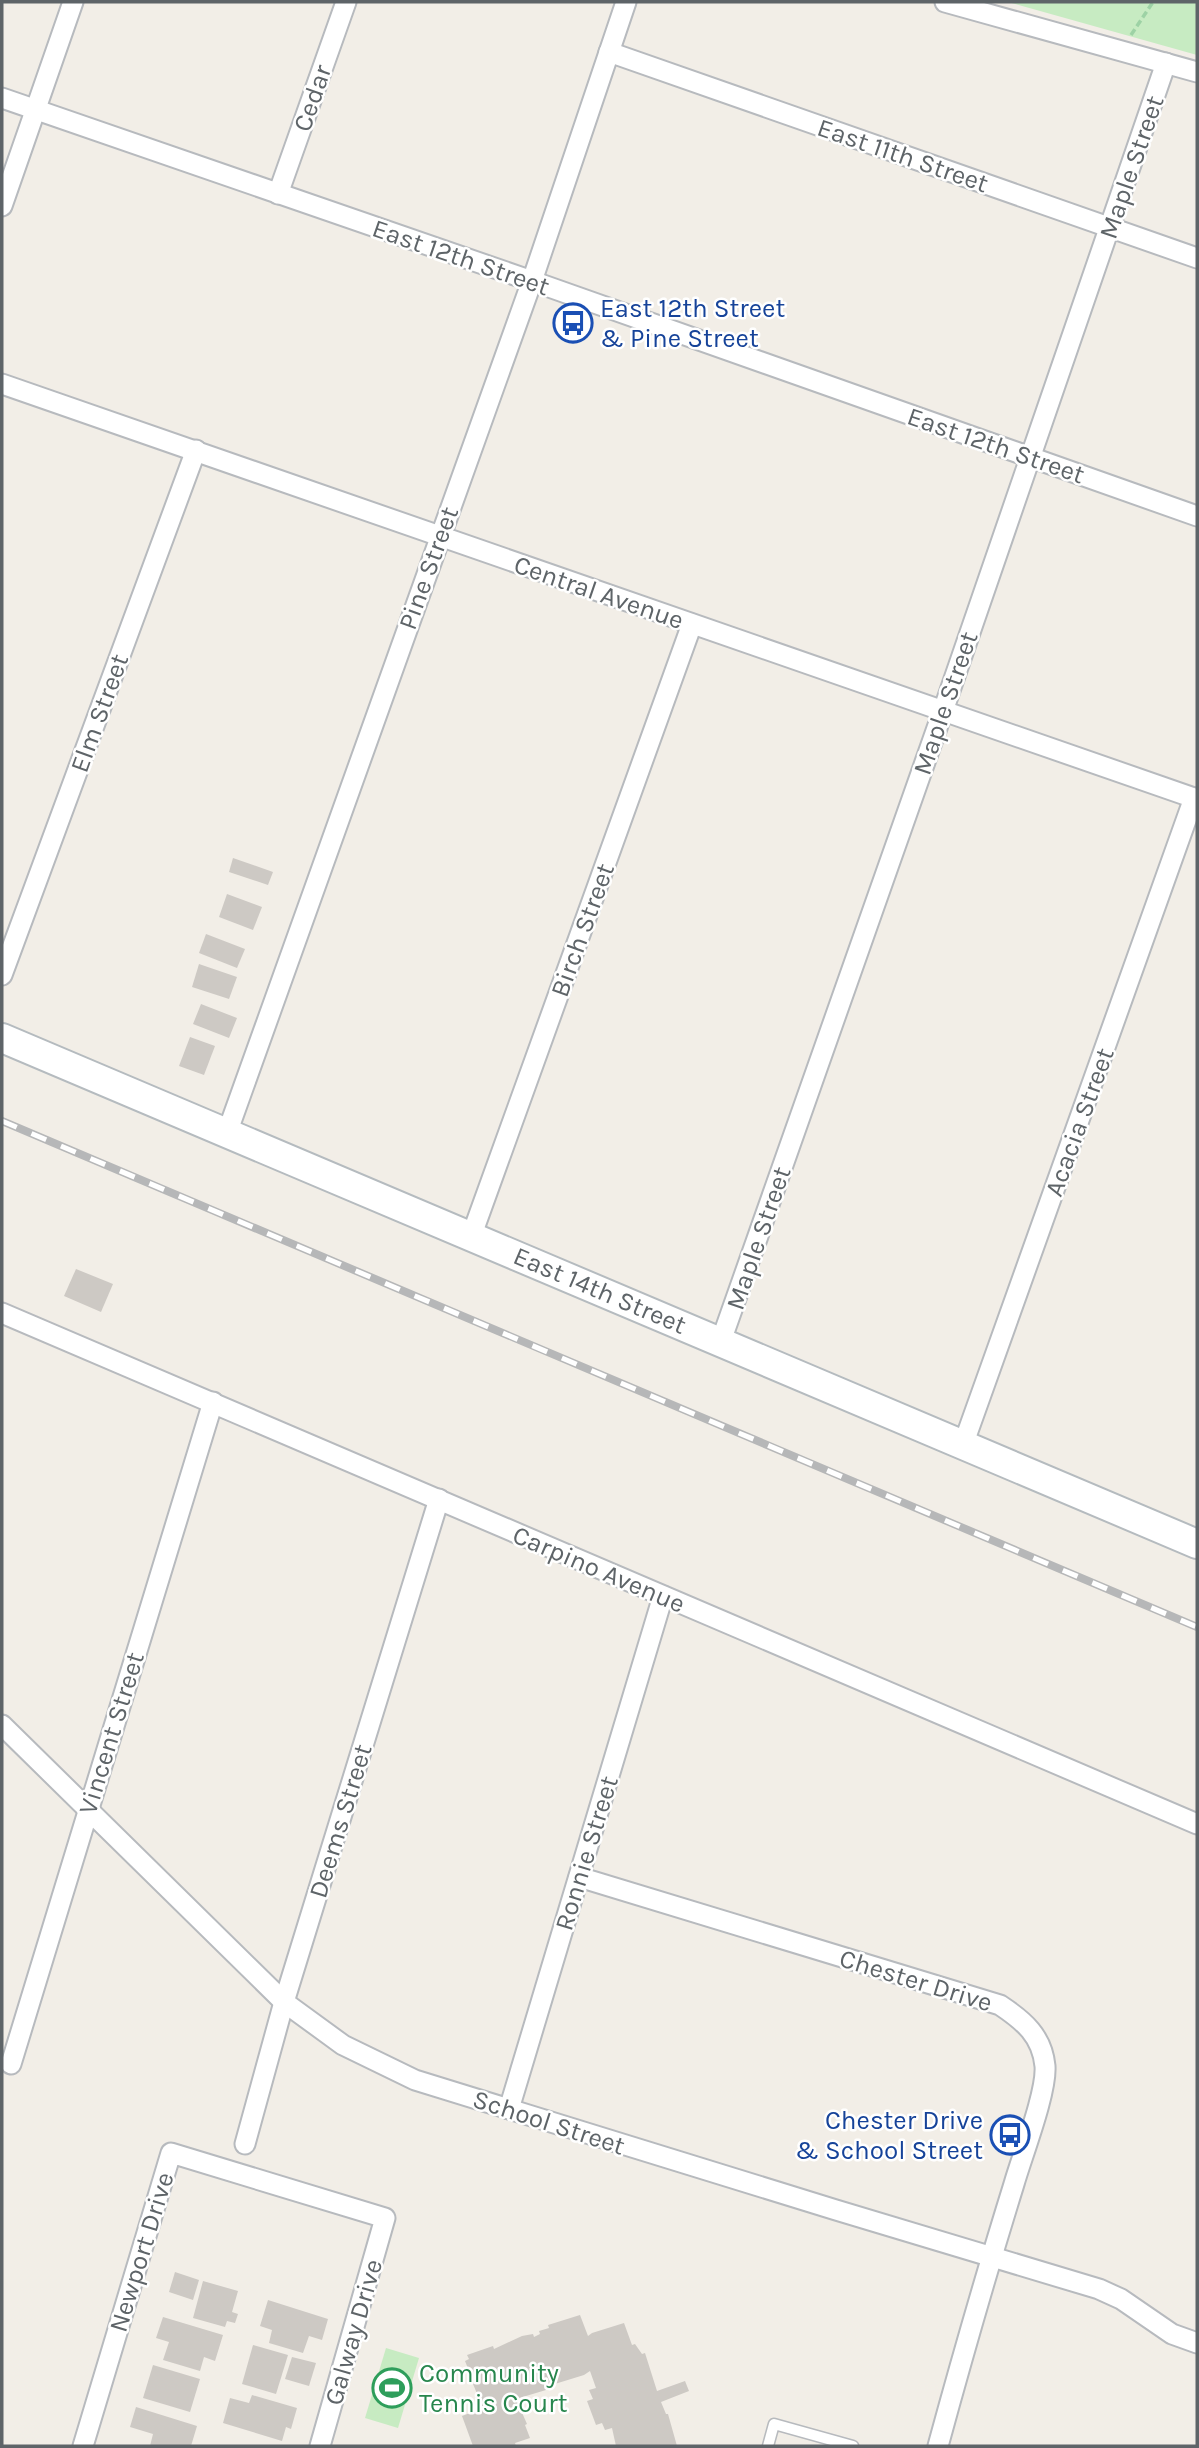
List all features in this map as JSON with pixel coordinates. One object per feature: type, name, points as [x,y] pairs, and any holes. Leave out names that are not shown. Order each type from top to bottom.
[{"type":"street","points":[[2,206],[73,2]]},
{"type":"street","name":"Cedar","points":[[278,194],[346,2]]},
{"type":"street","name":"Pine Street","points":[[228,1133],[532,281],[626,2]]},
{"type":"street","points":[[945,2],[1197,72]]},
{"type":"street","name":"East 11th Street","points":[[609,52],[1197,258]]},
{"type":"street","name":"Maple Street","points":[[721,1341],[943,711],[1166,63]]},
{"type":"street","name":"East 12th Street","points":[[2,98],[532,281],[1197,516]]},
{"type":"street","name":"Central Avenue","points":[[2,384],[1196,798]]},
{"type":"street","name":"Elm Street","points":[[2,975],[196,450]]},
{"type":"street","name":"Birch Street","points":[[471,1237],[692,624]]},
{"type":"street","name":"Acacia Street","points":[[963,1445],[1196,798]]},
{"type":"street","name":"East 14th Street","points":[[2,1038],[1197,1544]]},
{"type":"street","name":"Carpino Avenue","points":[[2,1313],[1197,1824]]},
{"type":"street","name":"Vincent Street","points":[[11,2064],[213,1402]]},
{"type":"street","name":"Deems Street","points":[[245,2144],[284,2002],[439,1499]]},
{"type":"street","name":"Ronnie Street","points":[[509,2109],[663,1596]]},
{"type":"street","name":"School Street","points":[[2,1725],[284,2002],[343,2045],[415,2080],[1111,2293],[1161,2328],[1197,2343]]},
{"type":"street","name":"Chester Drive","points":[[579,1877],[1000,2004],[1025,2021],[1040,2043],[1045,2069],[1041,2096],[938,2446]]},
{"type":"street","name":"Newport Drive","points":[[83,2446],[170,2152],[386,2218]]},
{"type":"street","name":"Galway Drive","points":[[320,2446],[386,2218]]},
{"type":"lane","points":[[768,2446],[774,2424],[853,2446]]},
{"type":"path","points":[[1121,50],[1153,2]]},
{"type":"green space","points":[[1008,2],[1197,2],[1197,55]]},
{"type":"green space","name":"Community Tennis Court","points":[[386,2348],[419,2358],[398,2428],[365,2418]]},
{"type":"building","points":[[233,858],[273,872],[268,885],[229,872]]},
{"type":"building","points":[[227,894],[262,907],[253,930],[219,917]]},
{"type":"building","points":[[206,934],[245,949],[237,968],[199,953]]},
{"type":"building","points":[[199,964],[237,977],[229,999],[192,987]]},
{"type":"building","points":[[201,1004],[237,1018],[229,1038],[193,1024]]},
{"type":"building","points":[[190,1037],[215,1046],[204,1075],[179,1066]]},
{"type":"building","points":[[76,1269],[113,1284],[101,1312],[64,1296]]},
{"type":"building","points":[[175,2272],[199,2280],[193,2300],[169,2292]]},
{"type":"building","points":[[203,2281],[238,2291],[232,2312],[238,2314],[235,2323],[227,2321],[225,2327],[193,2318]]},
{"type":"building","points":[[268,2300],[328,2319],[322,2340],[309,2336],[303,2353],[269,2343],[272,2330],[260,2326]]},
{"type":"building","points":[[580,2315],[588,2336],[624,2323],[632,2345],[635,2344],[642,2354],[645,2353],[657,2391],[685,2381],[689,2391],[661,2402],[668,2414],[677,2446],[616,2446],[612,2428],[605,2430],[602,2423],[596,2425],[587,2401],[593,2399],[589,2390],[596,2388],[590,2371],[545,2387],[546,2390],[516,2399],[530,2438],[515,2443],[516,2446],[473,2446],[462,2416],[483,2408],[468,2372],[465,2361],[469,2359],[467,2355],[493,2346],[494,2349],[522,2336],[533,2334],[534,2337],[540,2334],[539,2331],[549,2328],[548,2325]]},
{"type":"building","points":[[163,2317],[223,2335],[215,2361],[204,2357],[200,2371],[163,2360],[169,2342],[156,2338]]},
{"type":"building","points":[[253,2345],[288,2355],[276,2394],[242,2384]]},
{"type":"building","points":[[292,2357],[316,2363],[309,2386],[285,2379]]},
{"type":"building","points":[[153,2365],[200,2379],[190,2412],[143,2398]]},
{"type":"building","points":[[252,2395],[297,2408],[291,2429],[286,2427],[282,2441],[223,2423],[230,2398],[249,2403]]},
{"type":"building","points":[[136,2407],[197,2426],[191,2446],[150,2446],[153,2434],[130,2427]]},
{"type":"railway","points":[[2,1121],[1197,1627]]},
{"type":"place","name":"East 12th Street & Pine Street","points":[[573,323]]},
{"type":"place","name":"Chester Drive & School Street","points":[[1010,2135]]},
{"type":"place","name":"Community Tennis Court","points":[[392,2388]]}]
